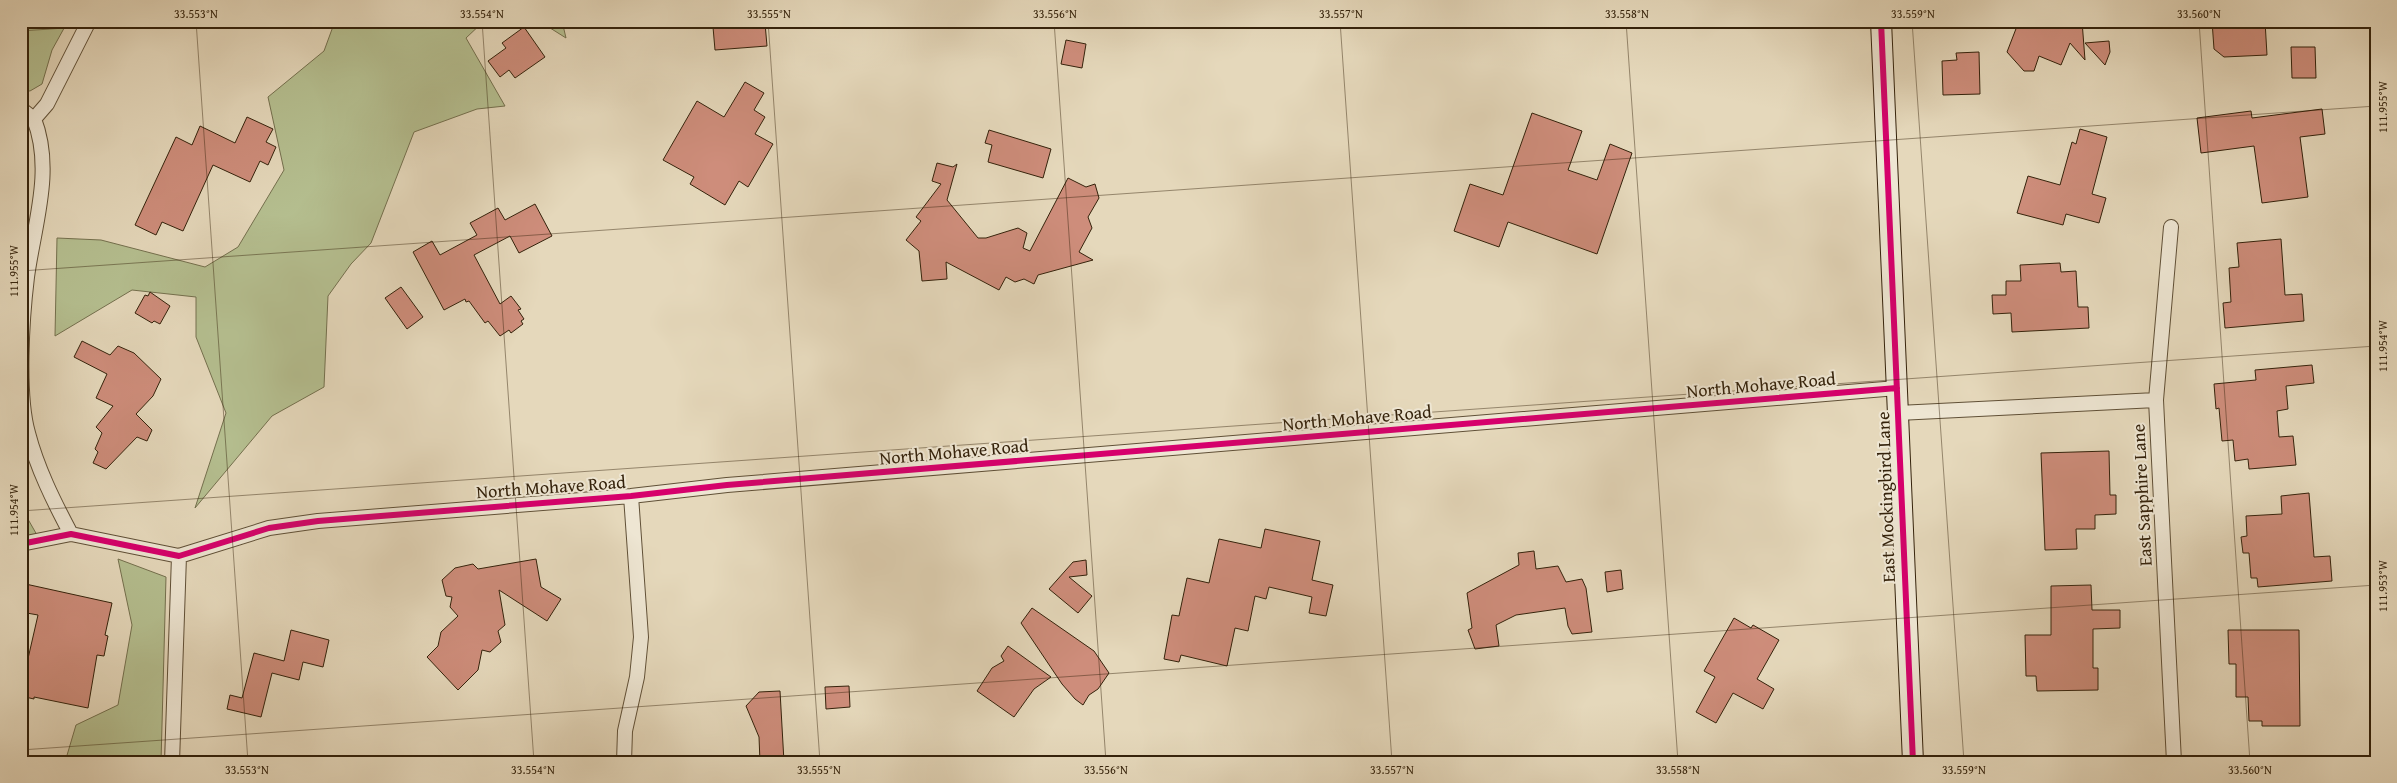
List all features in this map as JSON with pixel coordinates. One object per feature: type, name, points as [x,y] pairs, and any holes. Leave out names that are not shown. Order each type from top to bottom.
[{"type":"street","points":[[34,119],[47,104],[89,21]]},
{"type":"street","name":"East Mockingbird Lane","points":[[1881,21],[1913,762]]},
{"type":"street","points":[[21,109],[34,119],[40,133],[43,175],[24,307],[22,393],[27,432],[38,462],[71,534]]},
{"type":"street","name":"East Sapphire Lane","points":[[2171,226],[2156,400],[2174,762]]},
{"type":"street","name":"North Mohave Road","points":[[21,544],[71,534],[179,556],[252,532],[318,521],[631,496],[727,485],[1897,388]]},
{"type":"street","points":[[1898,413],[2156,400]]},
{"type":"street","points":[[624,762],[625,731],[637,677],[641,638],[631,496]]},
{"type":"street","points":[[172,762],[179,556]]},
{"type":"green space","points":[[21,21],[68,21],[52,50],[42,84],[30,91],[21,90]]},
{"type":"green space","points":[[335,21],[484,21],[466,38],[505,106],[477,109],[414,132],[371,243],[351,264],[328,296],[324,387],[272,416],[195,508],[226,413],[196,337],[196,297],[132,290],[55,336],[57,238],[101,240],[205,267],[238,247],[284,170],[268,97],[324,51]]},
{"type":"green space","points":[[539,21],[562,21],[566,38]]},
{"type":"green space","points":[[21,507],[37,535],[21,537]]},
{"type":"green space","points":[[118,559],[166,577],[161,762],[65,762],[76,725],[118,705],[132,625]]},
{"type":"building","points":[[2019,21],[2082,21],[2085,60],[2070,43],[2061,65],[2039,56],[2034,71],[2024,71],[2007,52]]},
{"type":"building","points":[[2212,21],[2265,21],[2267,55],[2224,57],[2214,49]]},
{"type":"building","points":[[765,23],[767,46],[715,50],[713,27]]},
{"type":"building","points":[[524,27],[545,57],[515,78],[509,70],[500,77],[488,61],[506,48],[502,43]]},
{"type":"building","points":[[1066,40],[1086,44],[1082,68],[1061,64]]},
{"type":"building","points":[[2109,41],[2110,52],[2105,65],[2085,43]]},
{"type":"building","points":[[2291,47],[2315,47],[2316,78],[2292,78]]},
{"type":"building","points":[[1979,52],[1980,94],[1943,95],[1942,61],[1957,60],[1956,53]]},
{"type":"building","points":[[745,82],[764,93],[754,110],[765,117],[755,134],[773,144],[748,187],[739,181],[725,205],[690,184],[694,177],[663,160],[697,101],[724,117]]},
{"type":"building","points":[[2322,109],[2325,134],[2300,137],[2308,197],[2262,203],[2254,146],[2201,153],[2197,118],[2251,111],[2252,118]]},
{"type":"building","points":[[1532,113],[1582,131],[1568,170],[1597,180],[1610,144],[1632,153],[1597,254],[1508,222],[1499,247],[1454,231],[1470,184],[1503,195]]},
{"type":"building","points":[[247,117],[273,129],[266,142],[276,147],[268,165],[260,161],[250,182],[213,165],[183,231],[162,222],[156,235],[135,225],[176,137],[192,145],[200,126],[235,143]]},
{"type":"building","points":[[2080,129],[2107,137],[2092,194],[2106,198],[2099,223],[2066,214],[2063,225],[2017,213],[2028,176],[2060,185],[2072,142],[2076,144]]},
{"type":"building","points":[[989,130],[1051,149],[1043,178],[988,162],[992,145],[985,143]]},
{"type":"building","points":[[937,163],[953,167],[957,164],[947,200],[978,238],[986,238],[1018,228],[1027,233],[1023,248],[1030,251],[1068,178],[1086,187],[1095,184],[1099,198],[1088,217],[1092,228],[1079,252],[1093,260],[1038,275],[1034,284],[1024,279],[1015,282],[1006,277],[999,290],[946,262],[947,279],[922,281],[919,251],[906,240],[921,221],[916,217],[941,184],[932,181]]},
{"type":"building","points":[[535,204],[552,236],[519,253],[510,236],[474,255],[500,304],[511,296],[521,309],[518,310],[524,319],[521,321],[523,324],[511,333],[509,330],[500,336],[488,321],[485,323],[469,301],[466,302],[465,299],[444,310],[413,252],[432,241],[440,255],[477,235],[470,223],[498,208],[505,220]]},
{"type":"building","points":[[2281,239],[2285,295],[2302,294],[2304,321],[2225,328],[2223,303],[2231,302],[2229,268],[2239,267],[2237,243]]},
{"type":"building","points":[[2060,263],[2061,272],[2076,271],[2078,307],[2088,307],[2089,328],[2012,332],[2011,313],[1993,314],[1992,295],[2006,295],[2006,281],[2021,281],[2020,265]]},
{"type":"building","points":[[401,287],[423,317],[407,329],[385,298]]},
{"type":"building","points":[[150,292],[170,306],[160,324],[154,321],[152,323],[135,313],[145,295],[148,296]]},
{"type":"building","points":[[82,341],[110,355],[118,346],[134,353],[161,379],[153,396],[136,414],[152,430],[147,441],[137,437],[106,469],[93,463],[98,452],[95,449],[102,433],[96,427],[113,406],[96,398],[107,374],[74,357]]},
{"type":"building","points":[[2312,365],[2314,383],[2286,386],[2288,409],[2277,411],[2279,437],[2293,436],[2296,465],[2249,469],[2248,459],[2235,461],[2233,440],[2222,441],[2219,408],[2216,409],[2214,384],[2256,380],[2255,370]]},
{"type":"building","points":[[2109,451],[2110,495],[2116,495],[2116,514],[2095,515],[2095,529],[2076,529],[2077,549],[2045,550],[2041,453]]},
{"type":"building","points":[[2309,493],[2314,557],[2330,556],[2332,581],[2258,587],[2257,578],[2251,578],[2249,553],[2243,553],[2241,537],[2247,536],[2246,516],[2282,514],[2281,496]]},
{"type":"building","points":[[1265,529],[1320,541],[1312,580],[1333,585],[1326,616],[1309,613],[1312,597],[1269,587],[1266,599],[1255,596],[1248,631],[1235,628],[1227,666],[1181,655],[1179,662],[1164,659],[1172,615],[1179,616],[1187,578],[1209,583],[1219,539],[1261,548]]},
{"type":"building","points":[[1534,551],[1536,569],[1558,566],[1566,582],[1582,579],[1586,588],[1592,632],[1572,634],[1568,626],[1565,608],[1516,615],[1496,625],[1499,646],[1475,649],[1468,630],[1472,628],[1467,593],[1519,565],[1518,553]]},
{"type":"building","points":[[536,559],[541,587],[561,599],[547,621],[499,590],[505,625],[498,631],[501,642],[490,652],[482,650],[478,670],[458,690],[427,657],[438,646],[441,632],[458,616],[450,607],[452,597],[446,596],[442,580],[455,568],[473,564],[478,569]]},
{"type":"building","points":[[1086,560],[1087,575],[1069,577],[1092,596],[1078,613],[1049,589],[1073,562]]},
{"type":"building","points":[[1621,570],[1623,589],[1607,592],[1605,572]]},
{"type":"building","points":[[21,583],[112,603],[105,635],[108,636],[104,656],[97,655],[88,708],[21,696],[21,661],[27,663],[38,615],[21,612]]},
{"type":"building","points":[[2091,585],[2092,610],[2120,610],[2120,628],[2093,629],[2093,668],[2098,668],[2098,690],[2037,691],[2036,676],[2026,676],[2025,635],[2051,635],[2051,586]]},
{"type":"building","points":[[1032,608],[1094,651],[1109,673],[1098,689],[1089,695],[1083,705],[1062,684],[1021,623]]},
{"type":"building","points":[[1734,618],[1751,628],[1753,625],[1779,640],[1757,679],[1774,689],[1763,709],[1733,693],[1716,723],[1696,712],[1715,677],[1704,671]]},
{"type":"building","points":[[291,630],[329,640],[323,667],[303,662],[299,680],[272,673],[261,717],[227,709],[230,695],[242,698],[254,653],[284,661]]},
{"type":"building","points":[[2228,630],[2299,630],[2300,726],[2262,726],[2262,721],[2249,721],[2248,697],[2236,697],[2236,664],[2229,664]]},
{"type":"building","points":[[1008,646],[1051,677],[1034,689],[1014,717],[977,691],[992,668],[1004,661],[1001,656]]},
{"type":"building","points":[[849,686],[850,707],[826,709],[825,687]]},
{"type":"building","points":[[780,691],[784,762],[760,762],[759,737],[746,706],[759,692]]},
{"type":"cycle path","points":[[1881,21],[1913,762]]},
{"type":"cycle path","points":[[21,544],[71,534],[179,556],[269,528],[318,521],[631,496],[727,485],[1897,388]]}]
